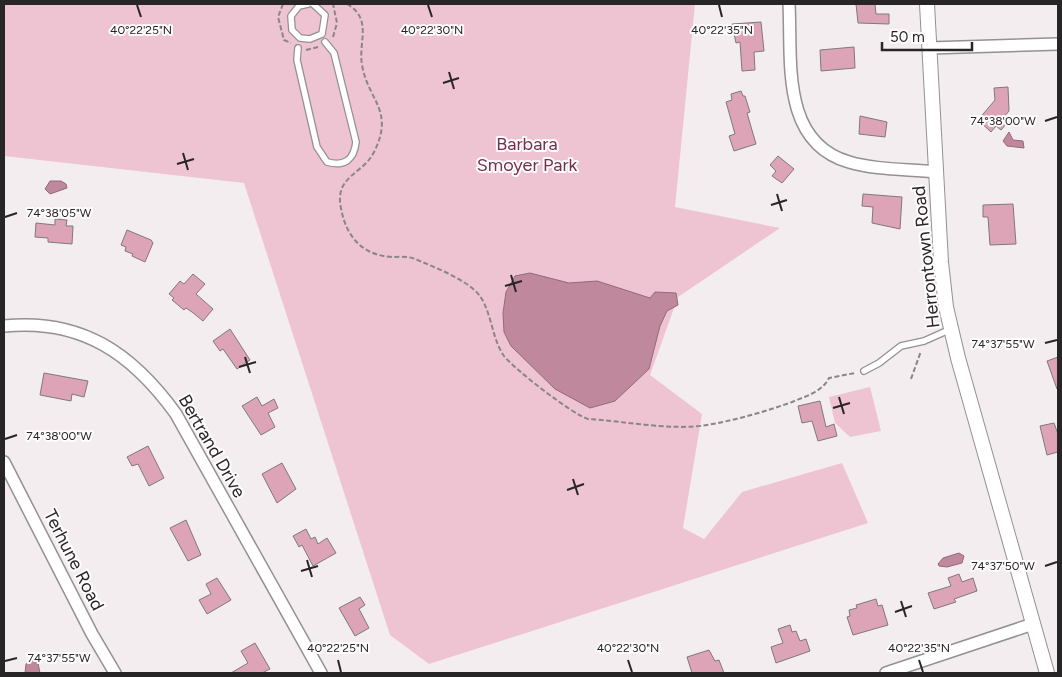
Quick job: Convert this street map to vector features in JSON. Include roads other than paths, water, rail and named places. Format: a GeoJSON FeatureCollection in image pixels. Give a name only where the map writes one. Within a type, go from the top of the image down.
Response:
{"type":"FeatureCollection","features":[{"type":"Feature","properties":{"kind":"street"},"geometry":{"type":"LineString","coordinates":[[789,4],[794,102],[799,119],[807,133],[834,156],[849,162],[936,172]]}},
{"type":"Feature","properties":{"kind":"street","name":"Herrontown Road"},"geometry":{"type":"LineString","coordinates":[[927,4],[941,262],[951,329],[1046,673]]}},
{"type":"Feature","properties":{"kind":"street"},"geometry":{"type":"LineString","coordinates":[[930,48],[1058,44]]}},
{"type":"Feature","properties":{"kind":"street","name":"Bertrand Drive"},"geometry":{"type":"LineString","coordinates":[[4,326],[45,324],[80,333],[127,361],[156,388],[176,414],[321,673]]}},
{"type":"Feature","properties":{"kind":"street","name":"Terhune Road"},"geometry":{"type":"LineString","coordinates":[[4,462],[92,634],[115,673]]}},
{"type":"Feature","properties":{"kind":"street"},"geometry":{"type":"LineString","coordinates":[[886,673],[1033,624]]}},
{"type":"Feature","properties":{"kind":"lane"},"geometry":{"type":"LineString","coordinates":[[308,4],[299,6],[290,16],[292,30],[300,38],[310,39],[322,34],[325,15],[313,4]]}},
{"type":"Feature","properties":{"kind":"lane"},"geometry":{"type":"LineString","coordinates":[[298,48],[298,60],[317,147],[326,162],[336,165],[348,161],[355,152],[356,142],[334,53],[325,42]]}},
{"type":"Feature","properties":{"kind":"lane"},"geometry":{"type":"LineString","coordinates":[[864,370],[880,363],[901,346],[924,342],[951,329]]}},
{"type":"Feature","properties":{"kind":"park label","name":"Barbara Smoyer Park"},"geometry":{"type":"Point","coordinates":[527,154]}}]}
